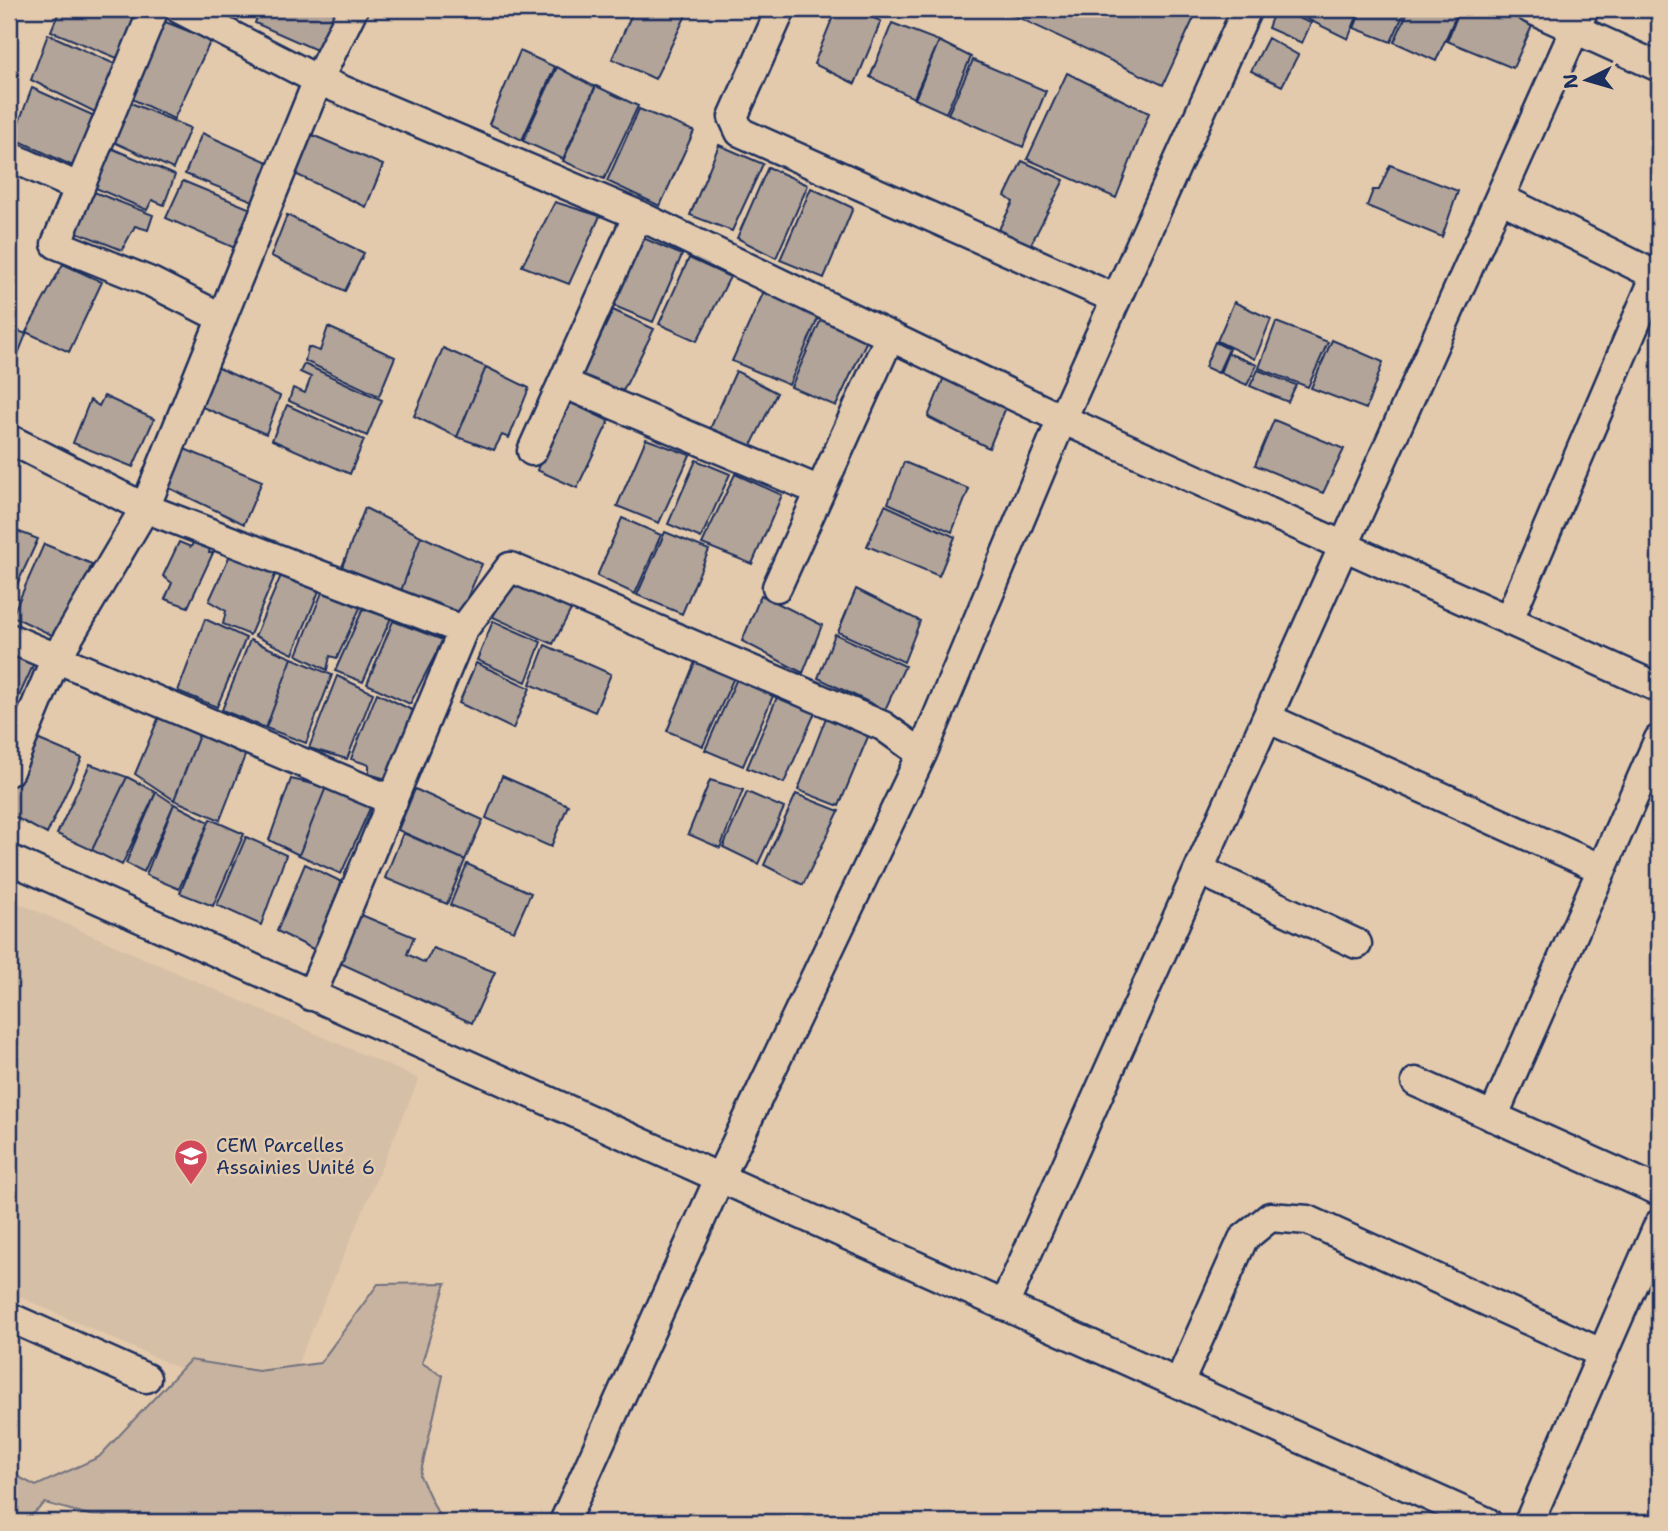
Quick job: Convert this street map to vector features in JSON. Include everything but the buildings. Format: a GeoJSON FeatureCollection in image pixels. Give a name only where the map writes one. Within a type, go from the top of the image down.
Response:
{"type":"FeatureCollection","features":[{"type":"Feature","properties":{"kind":"street"},"geometry":{"type":"LineString","coordinates":[[154,9],[56,244],[151,282],[222,318]]}},
{"type":"Feature","properties":{"kind":"street"},"geometry":{"type":"LineString","coordinates":[[180,9],[318,80],[638,215],[1062,419],[1659,688]]}},
{"type":"Feature","properties":{"kind":"street"},"geometry":{"type":"LineString","coordinates":[[9,771],[55,660],[145,508],[318,80],[353,9]]}},
{"type":"Feature","properties":{"kind":"street"},"geometry":{"type":"LineString","coordinates":[[781,9],[738,101],[733,117],[740,132],[1116,299]]}},
{"type":"Feature","properties":{"kind":"street"},"geometry":{"type":"LineString","coordinates":[[564,1522],[720,1177],[922,754],[1062,419],[1247,9]]}},
{"type":"Feature","properties":{"kind":"street"},"geometry":{"type":"LineString","coordinates":[[1531,9],[1580,19],[1659,67]]}},
{"type":"Feature","properties":{"kind":"street"},"geometry":{"type":"LineString","coordinates":[[1004,1305],[1580,19]]}},
{"type":"Feature","properties":{"kind":"street"},"geometry":{"type":"LineString","coordinates":[[9,156],[80,188]]}},
{"type":"Feature","properties":{"kind":"street"},"geometry":{"type":"LineString","coordinates":[[1500,198],[1658,276],[1509,619]]}},
{"type":"Feature","properties":{"kind":"street"},"geometry":{"type":"LineString","coordinates":[[532,451],[638,215]]}},
{"type":"Feature","properties":{"kind":"street"},"geometry":{"type":"LineString","coordinates":[[777,587],[890,336]]}},
{"type":"Feature","properties":{"kind":"street"},"geometry":{"type":"LineString","coordinates":[[563,383],[820,491]]}},
{"type":"Feature","properties":{"kind":"street"},"geometry":{"type":"LineString","coordinates":[[9,439],[145,508],[463,631]]}},
{"type":"Feature","properties":{"kind":"street"},"geometry":{"type":"LineString","coordinates":[[311,996],[463,631],[510,567],[883,726],[922,754]]}},
{"type":"Feature","properties":{"kind":"street"},"geometry":{"type":"LineString","coordinates":[[9,638],[55,660],[393,801]]}},
{"type":"Feature","properties":{"kind":"street"},"geometry":{"type":"LineString","coordinates":[[1267,718],[1602,869]]}},
{"type":"Feature","properties":{"kind":"street"},"geometry":{"type":"LineString","coordinates":[[1493,1117],[1659,739]]}},
{"type":"Feature","properties":{"kind":"street"},"geometry":{"type":"LineString","coordinates":[[9,859],[1487,1522]]}},
{"type":"Feature","properties":{"kind":"street"},"geometry":{"type":"LineString","coordinates":[[1199,870],[1357,944]]}},
{"type":"Feature","properties":{"kind":"street"},"geometry":{"type":"LineString","coordinates":[[1416,1082],[1659,1191]]}},
{"type":"Feature","properties":{"kind":"street"},"geometry":{"type":"LineString","coordinates":[[1178,1383],[1243,1239],[1270,1217],[1308,1220],[1603,1354]]}},
{"type":"Feature","properties":{"kind":"street"},"geometry":{"type":"LineString","coordinates":[[1530,1522],[1659,1224]]}},
{"type":"Feature","properties":{"kind":"street"},"geometry":{"type":"LineString","coordinates":[[9,1317],[146,1378]]}},
{"type":"Feature","properties":{"kind":"shaded area","name":"CEM Parcelles Assainies Unité 6"},"geometry":{"type":"Polygon","coordinates":[[[9,899],[419,1079],[277,1412],[9,1292],[9,899]]]}},
{"type":"Feature","properties":{"kind":"shaded area"},"geometry":{"type":"Polygon","coordinates":[[[446,1283],[422,1363],[443,1376],[420,1476],[442,1522],[181,1522],[180,1515],[93,1516],[45,1503],[24,1522],[9,1522],[9,1472],[36,1486],[99,1457],[190,1360],[258,1371],[320,1363],[378,1284],[446,1283]]]}},
{"type":"Feature","properties":{"kind":"place","name":"CEM Parcelles Assainies Unité 6"},"geometry":{"type":"Point","coordinates":[191,1186]}}]}
